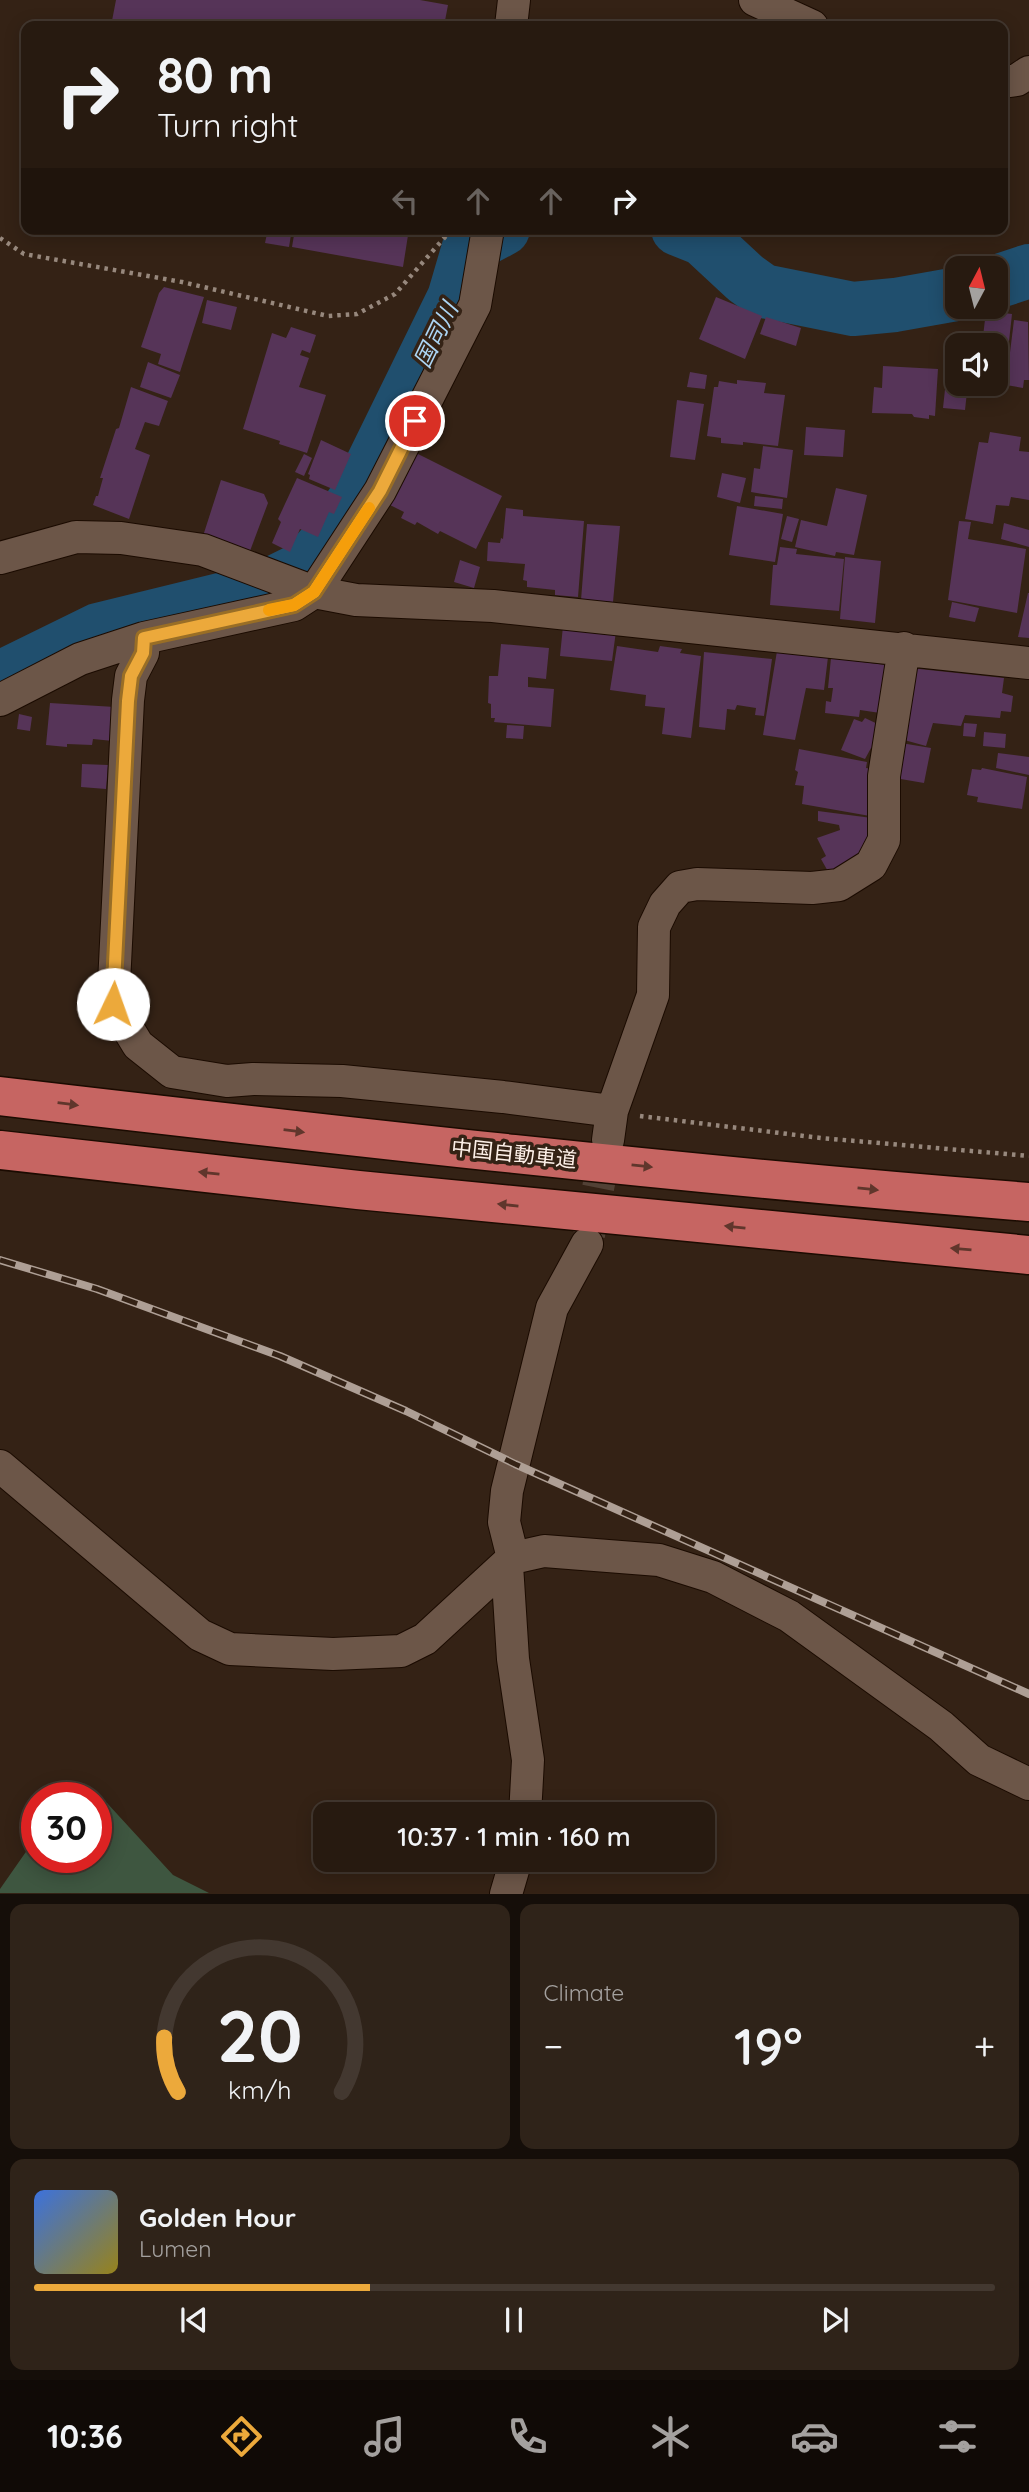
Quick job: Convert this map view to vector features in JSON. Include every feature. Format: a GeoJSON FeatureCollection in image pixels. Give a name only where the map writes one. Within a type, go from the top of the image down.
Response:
{"type":"FeatureCollection","features":[{"type":"Feature","properties":{"kind":"highway","name":"中国自動車道"},"geometry":{"type":"LineString","coordinates":[[0,1097],[362,1139],[1029,1202]]}},
{"type":"Feature","properties":{"kind":"highway"},"geometry":{"type":"LineString","coordinates":[[0,1150],[358,1190],[1029,1255]]}},
{"type":"Feature","properties":{"kind":"street"},"geometry":{"type":"LineString","coordinates":[[512,21],[514,0]]}},
{"type":"Feature","properties":{"kind":"street"},"geometry":{"type":"LineString","coordinates":[[755,0],[801,21]]}},
{"type":"Feature","properties":{"kind":"street"},"geometry":{"type":"LineString","coordinates":[[1008,81],[1017,80],[1029,72]]}},
{"type":"Feature","properties":{"kind":"street"},"geometry":{"type":"LineString","coordinates":[[0,699],[80,659],[144,638],[294,605],[295,585],[380,491],[475,304],[486,240]]}},
{"type":"Feature","properties":{"kind":"street"},"geometry":{"type":"LineString","coordinates":[[0,558],[76,537],[121,538],[203,550],[295,585],[356,600],[493,606],[1029,663]]}},
{"type":"Feature","properties":{"kind":"street"},"geometry":{"type":"LineString","coordinates":[[144,638],[143,653],[131,676],[128,701],[113,1004],[138,1045],[172,1072],[227,1082],[253,1079],[342,1081],[503,1097],[610,1126],[653,995],[654,927],[665,904],[680,887],[696,884],[812,888],[839,885],[871,865],[884,841],[884,776],[904,648]]}},
{"type":"Feature","properties":{"kind":"street"},"geometry":{"type":"LineString","coordinates":[[526,1802],[528,1760],[513,1659],[510,1562],[504,1521],[507,1491],[552,1308],[587,1244]]}},
{"type":"Feature","properties":{"kind":"street"},"geometry":{"type":"LineString","coordinates":[[0,1466],[200,1635],[230,1649],[333,1654],[401,1651],[425,1639],[510,1562],[544,1551],[659,1560],[713,1577],[789,1616],[940,1726],[979,1760],[1029,1784]]}},
{"type":"Feature","properties":{"kind":"street"},"geometry":{"type":"LineString","coordinates":[[506,1894],[512,1872]]}},
{"type":"Feature","properties":{"kind":"path"},"geometry":{"type":"LineString","coordinates":[[0,238],[24,254],[182,282],[328,316],[356,314],[395,294],[447,235]]}},
{"type":"Feature","properties":{"kind":"path"},"geometry":{"type":"LineString","coordinates":[[610,1126],[821,1138],[1029,1156]]}},
{"type":"Feature","properties":{"kind":"green space"},"geometry":{"type":"Polygon","coordinates":[[[112,1808],[173,1875],[209,1893],[0,1893],[21,1859],[21,1873],[112,1873],[112,1808]]]}},
{"type":"Feature","properties":{"kind":"building"},"geometry":{"type":"Polygon","coordinates":[[[116,0],[420,0],[448,5],[445,21],[112,21],[116,0]]]}},
{"type":"Feature","properties":{"kind":"building"},"geometry":{"type":"Polygon","coordinates":[[[267,235],[291,235],[289,247],[265,243],[267,235]]]}},
{"type":"Feature","properties":{"kind":"building"},"geometry":{"type":"Polygon","coordinates":[[[294,235],[408,235],[403,267],[292,247],[294,235]]]}},
{"type":"Feature","properties":{"kind":"building"},"geometry":{"type":"Polygon","coordinates":[[[164,287],[204,297],[180,372],[158,364],[161,354],[141,347],[159,293],[164,287]]]}},
{"type":"Feature","properties":{"kind":"building"},"geometry":{"type":"Polygon","coordinates":[[[716,297],[762,316],[745,359],[699,339],[716,297]]]}},
{"type":"Feature","properties":{"kind":"building"},"geometry":{"type":"Polygon","coordinates":[[[207,300],[237,307],[231,330],[202,323],[207,300]]]}},
{"type":"Feature","properties":{"kind":"building"},"geometry":{"type":"Polygon","coordinates":[[[1008,314],[1012,314],[1008,351],[1008,333],[983,333],[985,319],[1008,319],[1008,314]]]}},
{"type":"Feature","properties":{"kind":"building"},"geometry":{"type":"Polygon","coordinates":[[[766,317],[801,328],[796,346],[760,334],[766,317]]]}},
{"type":"Feature","properties":{"kind":"building"},"geometry":{"type":"Polygon","coordinates":[[[1014,320],[1028,322],[1029,380],[1024,380],[1023,388],[1008,385],[1014,320]]]}},
{"type":"Feature","properties":{"kind":"building"},"geometry":{"type":"Polygon","coordinates":[[[291,327],[316,335],[310,353],[302,350],[300,355],[309,358],[299,387],[326,395],[307,453],[243,429],[272,333],[286,338],[291,327]]]}},
{"type":"Feature","properties":{"kind":"building"},"geometry":{"type":"Polygon","coordinates":[[[148,362],[180,375],[171,398],[140,387],[148,362]]]}},
{"type":"Feature","properties":{"kind":"building"},"geometry":{"type":"Polygon","coordinates":[[[883,366],[938,369],[935,416],[929,415],[929,419],[914,417],[912,414],[872,413],[874,387],[882,388],[883,366]]]}},
{"type":"Feature","properties":{"kind":"building"},"geometry":{"type":"Polygon","coordinates":[[[690,372],[707,375],[705,389],[687,387],[690,372]]]}},
{"type":"Feature","properties":{"kind":"building"},"geometry":{"type":"Polygon","coordinates":[[[737,380],[766,383],[764,393],[785,395],[778,446],[743,442],[743,445],[721,443],[721,438],[707,436],[714,387],[718,387],[719,381],[737,384],[737,380]]]}},
{"type":"Feature","properties":{"kind":"building"},"geometry":{"type":"Polygon","coordinates":[[[131,387],[168,401],[159,426],[145,422],[135,449],[150,455],[129,519],[93,505],[131,387]]]}},
{"type":"Feature","properties":{"kind":"building"},"geometry":{"type":"Polygon","coordinates":[[[945,389],[945,396],[967,396],[965,410],[943,408],[945,389]]]}},
{"type":"Feature","properties":{"kind":"building"},"geometry":{"type":"Polygon","coordinates":[[[677,400],[704,404],[695,460],[670,457],[677,400]]]}},
{"type":"Feature","properties":{"kind":"building"},"geometry":{"type":"Polygon","coordinates":[[[806,427],[845,430],[843,457],[804,455],[806,427]]]}},
{"type":"Feature","properties":{"kind":"building"},"geometry":{"type":"Polygon","coordinates":[[[990,432],[1021,437],[1019,451],[1029,452],[1029,500],[1011,497],[1009,506],[996,505],[993,524],[965,519],[979,442],[988,443],[990,432]]]}},
{"type":"Feature","properties":{"kind":"building"},"geometry":{"type":"Polygon","coordinates":[[[321,440],[351,454],[335,490],[309,479],[308,474],[321,440]]]}},
{"type":"Feature","properties":{"kind":"building"},"geometry":{"type":"Polygon","coordinates":[[[763,446],[793,450],[787,498],[751,492],[754,468],[760,469],[763,446]]]}},
{"type":"Feature","properties":{"kind":"building"},"geometry":{"type":"Polygon","coordinates":[[[416,453],[502,496],[476,549],[440,531],[438,534],[417,522],[415,525],[401,518],[404,512],[390,505],[416,453]]]}},
{"type":"Feature","properties":{"kind":"building"},"geometry":{"type":"Polygon","coordinates":[[[304,454],[312,458],[304,476],[295,472],[304,454]]]}},
{"type":"Feature","properties":{"kind":"building"},"geometry":{"type":"Polygon","coordinates":[[[722,473],[746,478],[740,503],[717,497],[722,473]]]}},
{"type":"Feature","properties":{"kind":"building"},"geometry":{"type":"Polygon","coordinates":[[[297,478],[342,497],[334,514],[329,512],[318,537],[300,529],[290,552],[272,543],[281,522],[278,519],[297,478]]]}},
{"type":"Feature","properties":{"kind":"building"},"geometry":{"type":"Polygon","coordinates":[[[221,480],[264,494],[268,503],[250,551],[203,536],[221,480]]]}},
{"type":"Feature","properties":{"kind":"building"},"geometry":{"type":"Polygon","coordinates":[[[836,488],[867,495],[854,555],[836,552],[835,556],[795,547],[801,520],[827,526],[836,488]]]}},
{"type":"Feature","properties":{"kind":"building"},"geometry":{"type":"Polygon","coordinates":[[[755,496],[783,499],[782,509],[754,506],[755,496]]]}},
{"type":"Feature","properties":{"kind":"building"},"geometry":{"type":"Polygon","coordinates":[[[737,506],[783,514],[775,562],[729,555],[737,506]]]}},
{"type":"Feature","properties":{"kind":"building"},"geometry":{"type":"Polygon","coordinates":[[[506,508],[523,510],[523,516],[584,521],[578,597],[555,595],[555,590],[527,587],[527,581],[523,580],[525,564],[487,561],[488,542],[500,543],[501,538],[503,539],[506,508]]]}},
{"type":"Feature","properties":{"kind":"building"},"geometry":{"type":"Polygon","coordinates":[[[787,516],[799,519],[792,542],[781,539],[787,516]]]}},
{"type":"Feature","properties":{"kind":"building"},"geometry":{"type":"Polygon","coordinates":[[[959,521],[971,522],[968,539],[1026,549],[1017,613],[948,600],[959,521]]]}},
{"type":"Feature","properties":{"kind":"building"},"geometry":{"type":"Polygon","coordinates":[[[1004,523],[1029,530],[1029,547],[1001,539],[1004,523]]]}},
{"type":"Feature","properties":{"kind":"building"},"geometry":{"type":"Polygon","coordinates":[[[587,524],[620,526],[613,602],[581,600],[587,524]]]}},
{"type":"Feature","properties":{"kind":"building"},"geometry":{"type":"Polygon","coordinates":[[[780,547],[797,549],[796,554],[844,559],[839,611],[770,605],[773,565],[777,565],[780,547]]]}},
{"type":"Feature","properties":{"kind":"building"},"geometry":{"type":"Polygon","coordinates":[[[845,557],[881,561],[875,623],[840,619],[845,557]]]}},
{"type":"Feature","properties":{"kind":"building"},"geometry":{"type":"Polygon","coordinates":[[[460,560],[480,567],[474,588],[454,582],[460,560]]]}},
{"type":"Feature","properties":{"kind":"building"},"geometry":{"type":"Polygon","coordinates":[[[1028,593],[1029,638],[1018,637],[1028,593]]]}},
{"type":"Feature","properties":{"kind":"building"},"geometry":{"type":"Polygon","coordinates":[[[952,602],[979,608],[975,622],[949,617],[952,602]]]}},
{"type":"Feature","properties":{"kind":"building"},"geometry":{"type":"Polygon","coordinates":[[[563,626],[616,631],[612,661],[560,656],[563,626]]]}},
{"type":"Feature","properties":{"kind":"building"},"geometry":{"type":"Polygon","coordinates":[[[501,644],[549,648],[546,679],[528,677],[528,687],[554,689],[551,727],[494,722],[495,718],[491,718],[491,704],[488,703],[489,676],[498,676],[501,644]]]}},
{"type":"Feature","properties":{"kind":"building"},"geometry":{"type":"Polygon","coordinates":[[[617,646],[658,652],[660,646],[682,649],[680,653],[701,656],[691,738],[662,734],[665,708],[645,706],[646,695],[610,690],[617,646]]]}},
{"type":"Feature","properties":{"kind":"building"},"geometry":{"type":"Polygon","coordinates":[[[777,651],[828,657],[824,690],[806,688],[795,740],[763,735],[777,651]]]}},
{"type":"Feature","properties":{"kind":"building"},"geometry":{"type":"Polygon","coordinates":[[[704,652],[772,659],[764,716],[755,715],[756,708],[737,705],[735,710],[727,709],[725,730],[699,727],[704,652]]]}},
{"type":"Feature","properties":{"kind":"building"},"geometry":{"type":"Polygon","coordinates":[[[831,658],[894,666],[887,714],[860,710],[859,717],[825,713],[826,701],[831,702],[833,688],[828,688],[831,658]]]}},
{"type":"Feature","properties":{"kind":"building"},"geometry":{"type":"Polygon","coordinates":[[[910,668],[1004,678],[1002,693],[1013,696],[1011,712],[1001,711],[1000,718],[965,715],[961,726],[933,723],[926,746],[897,738],[910,668]]]}},
{"type":"Feature","properties":{"kind":"building"},"geometry":{"type":"Polygon","coordinates":[[[50,703],[115,707],[113,741],[93,739],[92,745],[67,744],[67,747],[46,745],[50,703]]]}},
{"type":"Feature","properties":{"kind":"building"},"geometry":{"type":"Polygon","coordinates":[[[19,714],[32,717],[30,731],[17,729],[19,714]]]}},
{"type":"Feature","properties":{"kind":"building"},"geometry":{"type":"Polygon","coordinates":[[[865,718],[884,727],[874,750],[871,748],[865,759],[841,750],[854,719],[862,722],[865,718]]]}},
{"type":"Feature","properties":{"kind":"building"},"geometry":{"type":"Polygon","coordinates":[[[964,723],[977,724],[975,737],[963,736],[964,723]]]}},
{"type":"Feature","properties":{"kind":"building"},"geometry":{"type":"Polygon","coordinates":[[[507,725],[524,726],[523,739],[506,738],[507,725]]]}},
{"type":"Feature","properties":{"kind":"building"},"geometry":{"type":"Polygon","coordinates":[[[984,732],[1006,734],[1005,748],[983,746],[984,732]]]}},
{"type":"Feature","properties":{"kind":"building"},"geometry":{"type":"Polygon","coordinates":[[[895,742],[931,748],[924,783],[889,777],[895,742]]]}},
{"type":"Feature","properties":{"kind":"building"},"geometry":{"type":"Polygon","coordinates":[[[799,749],[867,762],[866,768],[873,769],[870,816],[802,804],[804,786],[795,785],[799,749]]]}},
{"type":"Feature","properties":{"kind":"building"},"geometry":{"type":"Polygon","coordinates":[[[998,753],[1029,757],[1029,775],[996,768],[998,753]]]}},
{"type":"Feature","properties":{"kind":"building"},"geometry":{"type":"Polygon","coordinates":[[[82,764],[108,765],[106,789],[81,787],[82,764]]]}},
{"type":"Feature","properties":{"kind":"building"},"geometry":{"type":"Polygon","coordinates":[[[982,768],[1027,777],[1022,809],[977,802],[978,797],[967,795],[972,769],[982,768]]]}},
{"type":"Feature","properties":{"kind":"building"},"geometry":{"type":"Polygon","coordinates":[[[818,811],[872,818],[869,850],[830,875],[821,859],[826,856],[817,838],[840,830],[839,825],[818,821],[818,811]]]}},
{"type":"Feature","properties":{"kind":"waterway","name":"国司川"},"geometry":{"type":"LineString","coordinates":[[0,678],[98,630],[257,591],[302,569],[323,546],[356,498],[454,298],[469,247],[492,235]]}},
{"type":"Feature","properties":{"kind":"waterway","name":"国司川"},"geometry":{"type":"LineString","coordinates":[[693,235],[703,239],[763,291],[853,309],[945,296]]}},
{"type":"Feature","properties":{"kind":"waterway","name":"国司川"},"geometry":{"type":"LineString","coordinates":[[1008,278],[1029,271]]}},
{"type":"Feature","properties":{"kind":"tunnel"},"geometry":{"type":"LineString","coordinates":[[589,1235],[607,1142]]}},
{"type":"Feature","properties":{"kind":"railway"},"geometry":{"type":"LineString","coordinates":[[0,1260],[97,1289],[280,1356],[1029,1694]]}},
{"type":"Feature","properties":{"kind":"slow traffic"},"geometry":{"type":"LineString","coordinates":[[269,610],[294,605],[314,592],[369,508]]}},
{"type":"Feature","properties":{"kind":"route"},"geometry":{"type":"LineString","coordinates":[[113,1004],[128,701],[131,676],[143,653],[144,638],[294,605],[314,592],[380,491],[415,421]]}}]}
